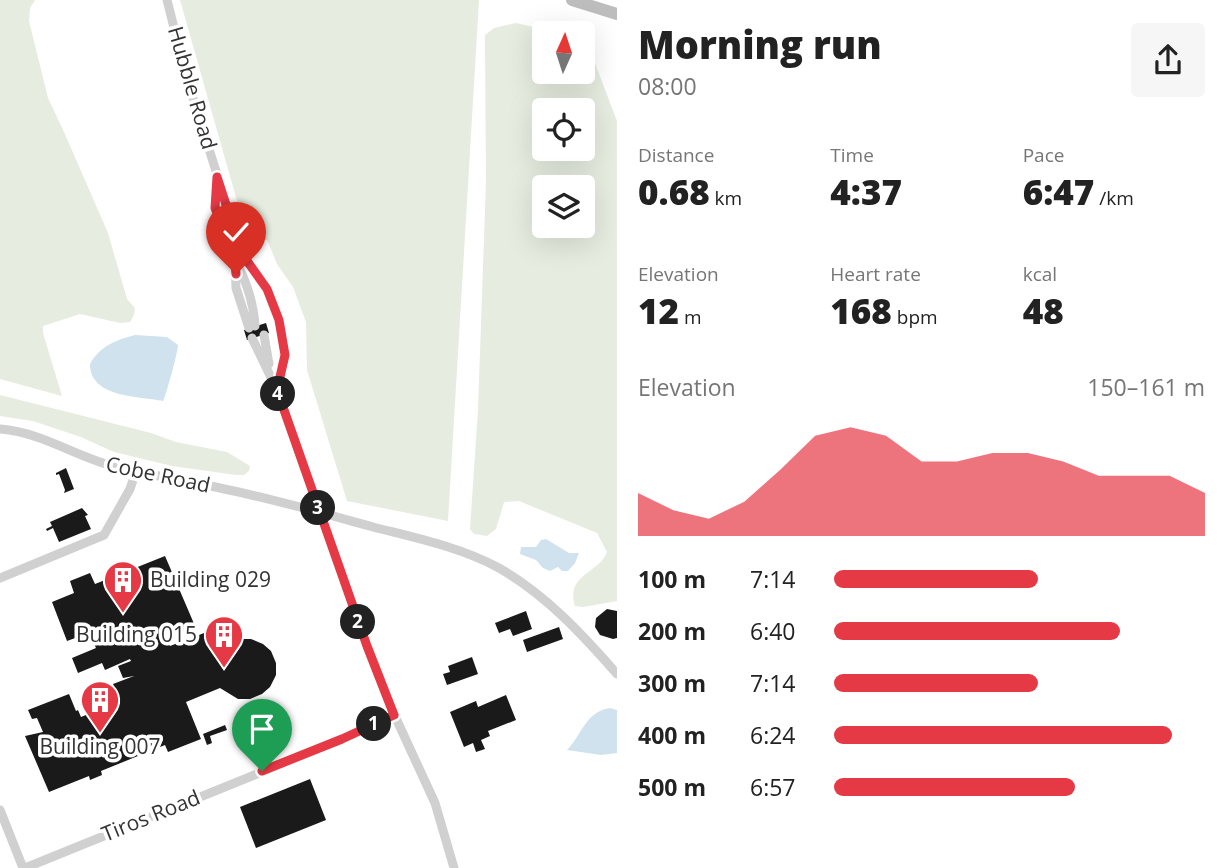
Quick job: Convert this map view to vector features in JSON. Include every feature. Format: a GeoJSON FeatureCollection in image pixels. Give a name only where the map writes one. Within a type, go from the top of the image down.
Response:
{"type":"FeatureCollection","features":[{"type":"Feature","properties":{"kind":"main road"},"geometry":{"type":"LineString","coordinates":[[572,0],[617,14]]}},
{"type":"Feature","properties":{"kind":"street","name":"Hubble Road"},"geometry":{"type":"LineString","coordinates":[[167,0],[187,79],[242,254],[267,289],[279,320],[285,355],[277,390]]}},
{"type":"Feature","properties":{"kind":"street","name":"Hubble Road"},"geometry":{"type":"LineString","coordinates":[[217,177],[215,208],[255,312],[256,332],[269,370],[394,715],[435,803],[454,868]]}},
{"type":"Feature","properties":{"kind":"street","name":"Hubble Road"},"geometry":{"type":"LineString","coordinates":[[234,254],[236,288],[268,358],[269,370]]}},
{"type":"Feature","properties":{"kind":"street","name":"Cobe Road"},"geometry":{"type":"LineString","coordinates":[[0,429],[31,433],[91,461],[240,492],[451,548],[499,568],[530,588],[561,614],[617,674]]}},
{"type":"Feature","properties":{"kind":"street"},"geometry":{"type":"LineString","coordinates":[[0,578],[104,535],[130,489],[136,471]]}},
{"type":"Feature","properties":{"kind":"street","name":"Tiros Road"},"geometry":{"type":"LineString","coordinates":[[24,868],[332,743],[394,715]]}},
{"type":"Feature","properties":{"kind":"street"},"geometry":{"type":"LineString","coordinates":[[0,810],[24,868]]}},
{"type":"Feature","properties":{"kind":"shaded area"},"geometry":{"type":"Polygon","coordinates":[[[0,0],[35,0],[30,8],[29,21],[48,98],[108,233],[127,299],[135,308],[130,322],[120,323],[80,314],[43,326],[62,396],[0,379],[0,0]]]}},
{"type":"Feature","properties":{"kind":"shaded area"},"geometry":{"type":"Polygon","coordinates":[[[180,0],[479,0],[448,521],[347,501],[307,370],[306,322],[293,287],[277,264],[267,240],[253,239],[245,229],[180,0]]]}},
{"type":"Feature","properties":{"kind":"shaded area"},"geometry":{"type":"Polygon","coordinates":[[[516,23],[532,27],[532,84],[595,84],[595,63],[617,121],[617,601],[575,606],[573,595],[579,580],[598,565],[607,552],[597,533],[519,501],[504,502],[496,529],[487,536],[474,534],[470,529],[478,410],[486,181],[485,35],[494,28],[516,23]]]}},
{"type":"Feature","properties":{"kind":"shaded area"},"geometry":{"type":"Polygon","coordinates":[[[0,395],[151,433],[176,442],[227,452],[250,466],[249,471],[244,475],[236,475],[172,466],[114,452],[81,437],[33,421],[0,416],[0,395]]]}},
{"type":"Feature","properties":{"kind":"water"},"geometry":{"type":"Polygon","coordinates":[[[135,335],[167,337],[178,345],[163,401],[129,396],[107,389],[92,375],[90,364],[104,348],[135,335]]]}},
{"type":"Feature","properties":{"kind":"water"},"geometry":{"type":"Polygon","coordinates":[[[546,539],[569,553],[579,553],[568,571],[562,571],[558,567],[550,571],[536,560],[520,554],[521,547],[536,547],[541,540],[546,539]]]}},
{"type":"Feature","properties":{"kind":"water"},"geometry":{"type":"Polygon","coordinates":[[[610,708],[617,710],[617,753],[601,755],[567,750],[589,719],[610,708]]]}},
{"type":"Feature","properties":{"kind":"building"},"geometry":{"type":"Polygon","coordinates":[[[266,323],[269,333],[247,340],[244,330],[266,323]]]}},
{"type":"Feature","properties":{"kind":"building"},"geometry":{"type":"Polygon","coordinates":[[[66,468],[74,489],[64,493],[59,474],[56,473],[66,468]]]}},
{"type":"Feature","properties":{"kind":"building"},"geometry":{"type":"Polygon","coordinates":[[[82,508],[88,515],[85,516],[91,529],[59,542],[53,528],[47,531],[46,529],[52,526],[50,522],[82,508]]]}},
{"type":"Feature","properties":{"kind":"building"},"geometry":{"type":"Polygon","coordinates":[[[165,556],[195,626],[166,638],[170,646],[212,630],[217,644],[223,642],[225,646],[239,639],[251,639],[271,651],[276,663],[276,675],[270,687],[250,699],[238,699],[220,688],[186,702],[201,739],[168,752],[165,745],[101,771],[102,775],[90,780],[89,776],[49,792],[25,736],[43,732],[37,718],[32,719],[28,710],[69,694],[81,717],[120,701],[113,684],[134,676],[123,678],[118,666],[131,661],[130,659],[105,670],[102,663],[78,673],[72,658],[96,648],[89,633],[67,641],[52,602],[74,593],[70,581],[90,573],[95,584],[165,556]]]}},
{"type":"Feature","properties":{"kind":"building"},"geometry":{"type":"Polygon","coordinates":[[[607,609],[617,611],[617,638],[600,635],[595,627],[596,618],[607,609]]]}},
{"type":"Feature","properties":{"kind":"building"},"geometry":{"type":"Polygon","coordinates":[[[526,611],[532,629],[513,636],[510,629],[499,633],[495,623],[526,611]]]}},
{"type":"Feature","properties":{"kind":"building"},"geometry":{"type":"Polygon","coordinates":[[[559,627],[563,639],[527,652],[523,640],[559,627]]]}},
{"type":"Feature","properties":{"kind":"building"},"geometry":{"type":"Polygon","coordinates":[[[472,657],[478,674],[447,685],[443,674],[450,672],[448,666],[472,657]]]}},
{"type":"Feature","properties":{"kind":"building"},"geometry":{"type":"Polygon","coordinates":[[[99,688],[105,705],[99,707],[92,691],[99,688]]]}},
{"type":"Feature","properties":{"kind":"building"},"geometry":{"type":"Polygon","coordinates":[[[506,695],[516,720],[488,731],[490,736],[481,740],[485,749],[476,752],[473,743],[464,747],[450,712],[476,701],[478,707],[506,695]]]}},
{"type":"Feature","properties":{"kind":"building"},"geometry":{"type":"Polygon","coordinates":[[[225,725],[227,730],[210,736],[212,743],[207,745],[203,734],[225,725]]]}},
{"type":"Feature","properties":{"kind":"building"},"geometry":{"type":"Polygon","coordinates":[[[310,779],[326,820],[256,848],[240,807],[310,779]]]}},
{"type":"Feature","properties":{"kind":"place","name":"Building 029"},"geometry":{"type":"Point","coordinates":[123,614]}},
{"type":"Feature","properties":{"kind":"place","name":"Building 015"},"geometry":{"type":"Point","coordinates":[224,669]}},
{"type":"Feature","properties":{"kind":"place","name":"Building 007"},"geometry":{"type":"Point","coordinates":[100,734]}},
{"type":"Feature","properties":{"kind":"route"},"geometry":{"type":"LineString","coordinates":[[236,274],[234,254],[215,208],[217,177],[242,254],[267,289],[279,320],[285,355],[277,390],[394,715],[262,771]]}}]}
